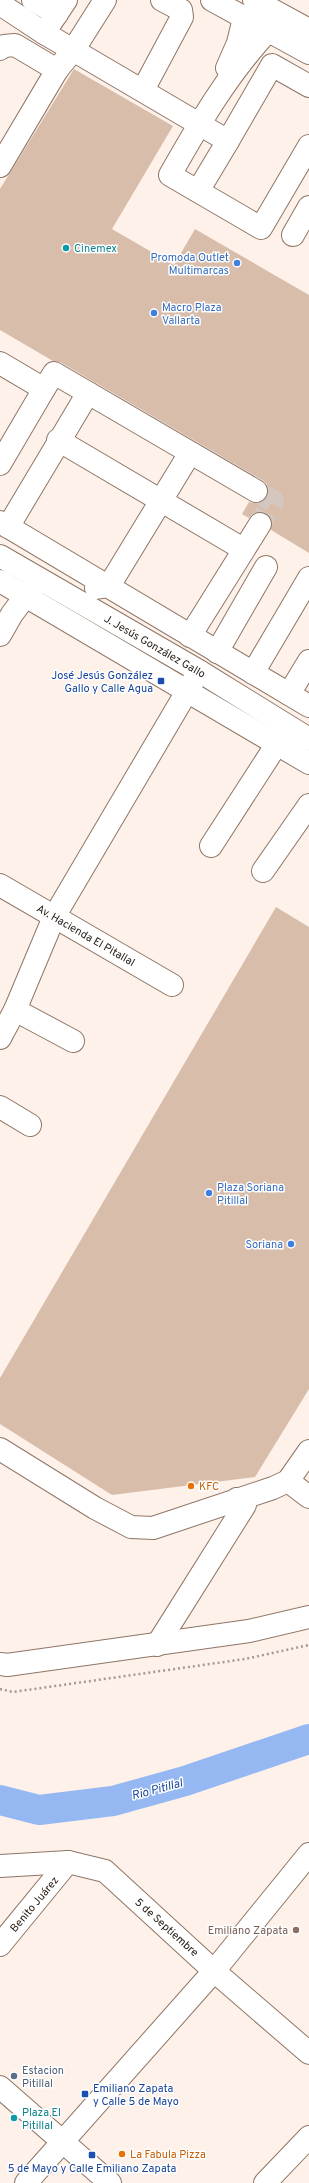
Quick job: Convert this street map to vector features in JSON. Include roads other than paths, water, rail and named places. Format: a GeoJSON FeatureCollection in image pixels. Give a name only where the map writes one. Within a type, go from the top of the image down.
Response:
{"type":"FeatureCollection","features":[{"type":"Feature","properties":{"kind":"street"},"geometry":{"type":"LineString","coordinates":[[33,0],[62,7],[44,33]]}},
{"type":"Feature","properties":{"kind":"street"},"geometry":{"type":"LineString","coordinates":[[0,166],[57,70],[74,49],[105,0]]}},
{"type":"Feature","properties":{"kind":"street"},"geometry":{"type":"LineString","coordinates":[[143,90],[182,17],[181,10],[162,0]]}},
{"type":"Feature","properties":{"kind":"street"},"geometry":{"type":"LineString","coordinates":[[212,0],[249,9],[309,30]]}},
{"type":"Feature","properties":{"kind":"street"},"geometry":{"type":"LineString","coordinates":[[0,4],[44,33],[74,49],[228,141]]}},
{"type":"Feature","properties":{"kind":"street"},"geometry":{"type":"LineString","coordinates":[[249,9],[269,30],[309,53]]}},
{"type":"Feature","properties":{"kind":"street"},"geometry":{"type":"LineString","coordinates":[[216,97],[238,43],[249,9]]}},
{"type":"Feature","properties":{"kind":"street"},"geometry":{"type":"LineString","coordinates":[[269,30],[256,43],[216,97],[170,175],[261,228],[309,146]]}},
{"type":"Feature","properties":{"kind":"street"},"geometry":{"type":"LineString","coordinates":[[0,50],[4,46],[14,45],[57,70]]}},
{"type":"Feature","properties":{"kind":"street"},"geometry":{"type":"LineString","coordinates":[[198,191],[272,65],[309,86]]}},
{"type":"Feature","properties":{"kind":"street"},"geometry":{"type":"LineString","coordinates":[[293,235],[309,207]]}},
{"type":"Feature","properties":{"kind":"street"},"geometry":{"type":"LineString","coordinates":[[0,363],[44,389]]}},
{"type":"Feature","properties":{"kind":"street"},"geometry":{"type":"LineString","coordinates":[[0,464],[54,373],[256,491]]}},
{"type":"Feature","properties":{"kind":"street"},"geometry":{"type":"LineString","coordinates":[[88,393],[4,524],[309,706]]}},
{"type":"Feature","properties":{"kind":"street"},"geometry":{"type":"LineString","coordinates":[[58,440],[243,549]]}},
{"type":"Feature","properties":{"kind":"street"},"geometry":{"type":"LineString","coordinates":[[0,635],[24,596],[39,579],[61,578],[98,589],[109,586],[190,453]]}},
{"type":"Feature","properties":{"kind":"street"},"geometry":{"type":"LineString","coordinates":[[190,636],[260,524]]}},
{"type":"Feature","properties":{"kind":"street","name":"J. Jesús González Gallo"},"geometry":{"type":"LineString","coordinates":[[0,556],[199,671],[282,735],[309,763]]}},
{"type":"Feature","properties":{"kind":"street"},"geometry":{"type":"LineString","coordinates":[[217,652],[266,567]]}},
{"type":"Feature","properties":{"kind":"street"},"geometry":{"type":"LineString","coordinates":[[253,673],[309,578]]}},
{"type":"Feature","properties":{"kind":"street","name":"J. Jesús González Gallo"},"geometry":{"type":"LineString","coordinates":[[0,582],[187,692],[282,735],[309,739]]}},
{"type":"Feature","properties":{"kind":"street"},"geometry":{"type":"LineString","coordinates":[[289,694],[309,661]]}},
{"type":"Feature","properties":{"kind":"street"},"geometry":{"type":"LineString","coordinates":[[0,1038],[14,1010],[54,917],[199,671]]}},
{"type":"Feature","properties":{"kind":"street"},"geometry":{"type":"LineString","coordinates":[[211,846],[282,735]]}},
{"type":"Feature","properties":{"kind":"street"},"geometry":{"type":"LineString","coordinates":[[263,871],[309,805]]}},
{"type":"Feature","properties":{"kind":"street","name":"Av. Hacienda El Pitallal"},"geometry":{"type":"LineString","coordinates":[[0,885],[19,894],[54,917],[172,985]]}},
{"type":"Feature","properties":{"kind":"street"},"geometry":{"type":"LineString","coordinates":[[14,1010],[73,1041]]}},
{"type":"Feature","properties":{"kind":"street"},"geometry":{"type":"LineString","coordinates":[[0,1107],[30,1124]]}},
{"type":"Feature","properties":{"kind":"street"},"geometry":{"type":"LineString","coordinates":[[0,1449],[96,1508],[131,1527],[153,1528],[273,1488],[288,1481],[309,1451]]}},
{"type":"Feature","properties":{"kind":"street"},"geometry":{"type":"LineString","coordinates":[[288,1481],[309,1497]]}},
{"type":"Feature","properties":{"kind":"street"},"geometry":{"type":"LineString","coordinates":[[158,1645],[245,1505],[237,1499]]}},
{"type":"Feature","properties":{"kind":"street"},"geometry":{"type":"LineString","coordinates":[[0,1664],[7,1665],[158,1645],[249,1631],[309,1617]]}},
{"type":"Feature","properties":{"kind":"street"},"geometry":{"type":"LineString","coordinates":[[26,2183],[62,2140],[214,1971],[308,1856]]}},
{"type":"Feature","properties":{"kind":"street","name":"5 de Septiembre"},"geometry":{"type":"LineString","coordinates":[[0,1866],[68,1862],[105,1871],[214,1971],[309,2052]]}},
{"type":"Feature","properties":{"kind":"street","name":"Benito Juárez"},"geometry":{"type":"LineString","coordinates":[[0,1945],[68,1862]]}},
{"type":"Feature","properties":{"kind":"street"},"geometry":{"type":"LineString","coordinates":[[0,2087],[110,2183]]}},
{"type":"Feature","properties":{"kind":"street"},"geometry":{"type":"LineString","coordinates":[[265,2183],[309,2137]]}},
{"type":"Feature","properties":{"kind":"waterway","name":"Rio Pitillal"},"geometry":{"type":"LineString","coordinates":[[0,1800],[39,1810],[113,1801],[185,1781],[309,1739]]}},
{"type":"Feature","properties":{"kind":"tunnel"},"geometry":{"type":"LineString","coordinates":[[256,491],[273,501],[260,524]]}},
{"type":"Feature","properties":{"kind":"place","name":"Cinemex"},"geometry":{"type":"Point","coordinates":[66,248]}},
{"type":"Feature","properties":{"kind":"place","name":"Promoda Outlet Multimarcas"},"geometry":{"type":"Point","coordinates":[237,263]}},
{"type":"Feature","properties":{"kind":"place","name":"Macro Plaza Vallarta"},"geometry":{"type":"Point","coordinates":[154,313]}},
{"type":"Feature","properties":{"kind":"place","name":"José Jesús González Gallo y Calle Agua"},"geometry":{"type":"Point","coordinates":[161,681]}},
{"type":"Feature","properties":{"kind":"place","name":"Plaza Soriana Pitillal"},"geometry":{"type":"Point","coordinates":[209,1193]}},
{"type":"Feature","properties":{"kind":"place","name":"Soriana"},"geometry":{"type":"Point","coordinates":[291,1244]}},
{"type":"Feature","properties":{"kind":"place","name":"KFC"},"geometry":{"type":"Point","coordinates":[191,1486]}},
{"type":"Feature","properties":{"kind":"place","name":"Emiliano Zapata"},"geometry":{"type":"Point","coordinates":[296,1930]}},
{"type":"Feature","properties":{"kind":"place","name":"Estacion Pitillal"},"geometry":{"type":"Point","coordinates":[14,2076]}},
{"type":"Feature","properties":{"kind":"place","name":"Emiliano Zapata y Calle 5 de Mayo"},"geometry":{"type":"Point","coordinates":[85,2094]}},
{"type":"Feature","properties":{"kind":"place","name":"Plaza El Pitillal"},"geometry":{"type":"Point","coordinates":[14,2118]}},
{"type":"Feature","properties":{"kind":"place","name":"La Fabula Pizza"},"geometry":{"type":"Point","coordinates":[122,2154]}},
{"type":"Feature","properties":{"kind":"place","name":"5 de Mayo y Calle Emiliano Zapata"},"geometry":{"type":"Point","coordinates":[92,2155]}}]}
